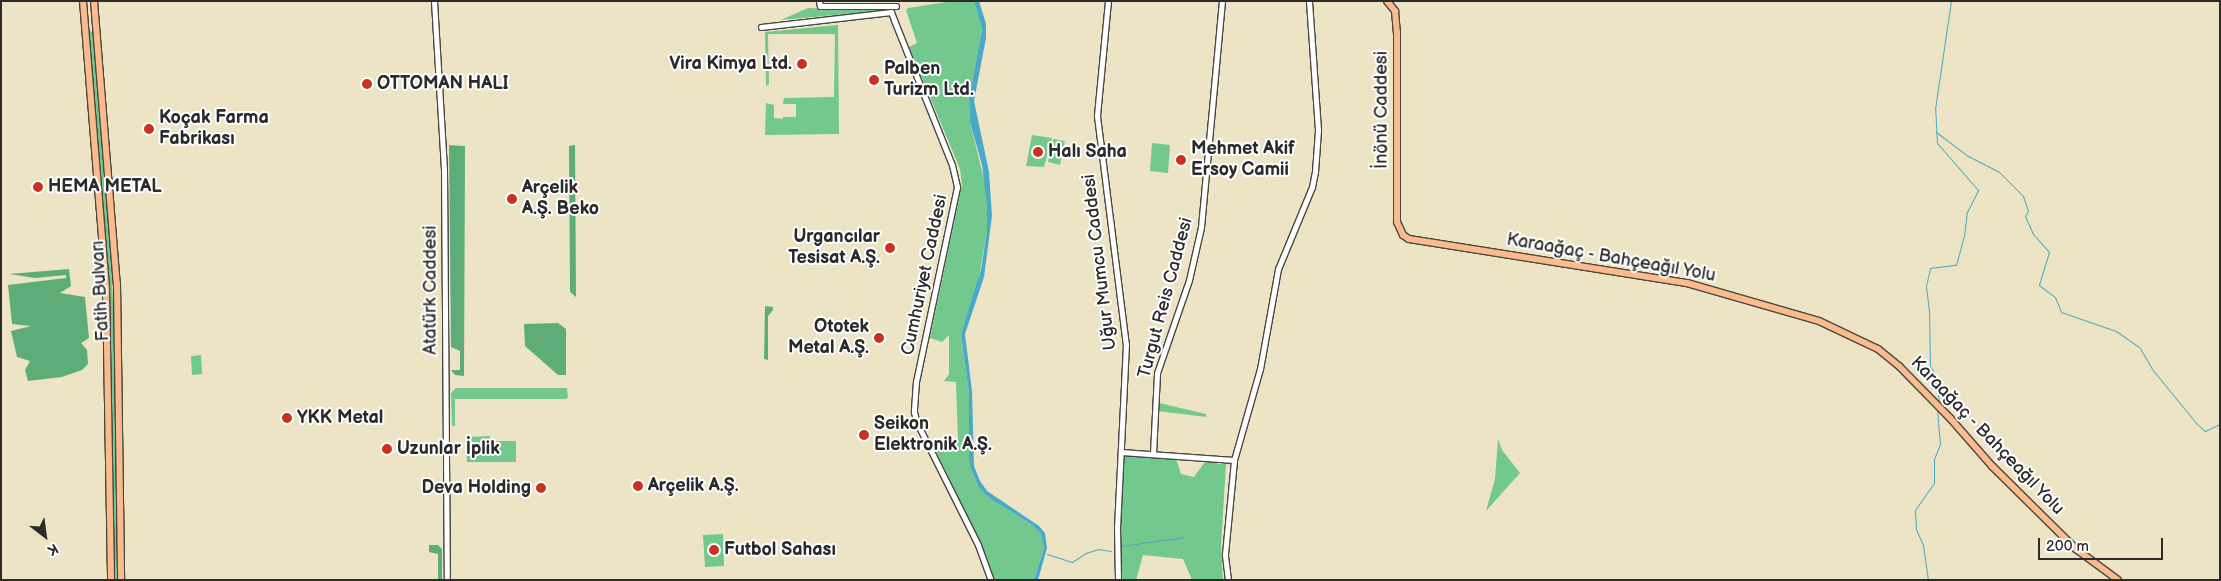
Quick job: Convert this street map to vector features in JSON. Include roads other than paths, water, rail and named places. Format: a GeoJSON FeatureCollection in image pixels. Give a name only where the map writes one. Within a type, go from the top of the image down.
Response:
{"type":"FeatureCollection","features":[{"type":"Feature","properties":{"kind":"main road","name":"Fatih Bulvarı"},"geometry":{"type":"LineString","coordinates":[[83,1],[106,289],[111,580]]}},
{"type":"Feature","properties":{"kind":"main road","name":"Fatih Bulvarı"},"geometry":{"type":"LineString","coordinates":[[94,1],[118,291],[122,580]]}},
{"type":"Feature","properties":{"kind":"main road","name":"İnönü Caddesi"},"geometry":{"type":"LineString","coordinates":[[1391,3],[1395,11],[1397,32],[1397,222]]}},
{"type":"Feature","properties":{"kind":"main road","name":"Karaağaç - Bahçeağıl Yolu"},"geometry":{"type":"LineString","coordinates":[[1397,222],[1400,232],[1409,239],[1687,283],[1819,321],[1878,349],[1899,366],[1950,418],[1992,466],[2076,549],[2118,580]]}},
{"type":"Feature","properties":{"kind":"main road"},"geometry":{"type":"LineString","coordinates":[[111,544],[115,550],[121,551]]}},
{"type":"Feature","properties":{"kind":"street","name":"Atatürk Caddesi"},"geometry":{"type":"LineString","coordinates":[[434,1],[444,169],[447,580]]}},
{"type":"Feature","properties":{"kind":"street","name":"Uğur Mumcu Caddesi"},"geometry":{"type":"LineString","coordinates":[[1108,1],[1097,116],[1126,344],[1117,527],[1118,580]]}},
{"type":"Feature","properties":{"kind":"street","name":"Turgut Reis Caddesi"},"geometry":{"type":"LineString","coordinates":[[1153,453],[1157,373],[1189,280],[1201,227],[1222,1]]}},
{"type":"Feature","properties":{"kind":"street"},"geometry":{"type":"LineString","coordinates":[[1228,580],[1225,554],[1234,460],[1260,369],[1278,269],[1312,187],[1315,172],[1318,130],[1309,1]]}},
{"type":"Feature","properties":{"kind":"street"},"geometry":{"type":"LineString","coordinates":[[819,4],[896,6]]}},
{"type":"Feature","properties":{"kind":"street","name":"Cumhuriyet Caddesi"},"geometry":{"type":"LineString","coordinates":[[761,27],[891,12],[952,165],[957,186],[916,381],[914,412],[917,423],[978,545],[992,580]]}},
{"type":"Feature","properties":{"kind":"street"},"geometry":{"type":"LineString","coordinates":[[1121,452],[1234,460]]}},
{"type":"Feature","properties":{"kind":"water"},"geometry":{"type":"Polygon","coordinates":[[[974,1],[979,1],[986,24],[986,38],[974,101],[989,172],[992,216],[984,277],[965,334],[972,391],[974,466],[980,481],[987,491],[1039,526],[1045,533],[1047,548],[1038,580],[1034,580],[1044,548],[1041,534],[1032,525],[988,497],[979,488],[969,460],[969,393],[961,334],[981,270],[987,231],[987,205],[982,165],[970,122],[969,99],[982,29],[974,1]]]}},
{"type":"Feature","properties":{"kind":"waterway"},"geometry":{"type":"LineString","coordinates":[[1939,401],[1934,372],[1930,366],[1929,311],[1926,286],[1930,268],[1956,265],[1964,236],[1967,212],[1978,190],[1937,143],[1935,109],[1951,1]]}},
{"type":"Feature","properties":{"kind":"waterway"},"geometry":{"type":"LineString","coordinates":[[1936,132],[1968,156],[1998,171],[2023,196],[2028,211],[2025,216],[2033,234],[2049,252],[2039,285],[2055,297],[2061,312],[2116,331],[2140,348],[2152,369],[2196,423],[2205,431],[2220,424]]}},
{"type":"Feature","properties":{"kind":"waterway"},"geometry":{"type":"LineString","coordinates":[[1928,580],[1923,545],[1916,529],[1915,510],[1934,483],[1934,459],[1940,444],[1937,410]]}},
{"type":"Feature","properties":{"kind":"waterway"},"geometry":{"type":"LineString","coordinates":[[1121,546],[1184,537]]}},
{"type":"Feature","properties":{"kind":"waterway"},"geometry":{"type":"LineString","coordinates":[[1047,554],[1072,562],[1086,553],[1098,549],[1111,551]]}},
{"type":"Feature","properties":{"kind":"place","name":"Vira Kimya Ltd."},"geometry":{"type":"Point","coordinates":[802,64]}},
{"type":"Feature","properties":{"kind":"place","name":"Palben Turizm Ltd."},"geometry":{"type":"Point","coordinates":[874,80]}},
{"type":"Feature","properties":{"kind":"place","name":"OTTOMAN HALI"},"geometry":{"type":"Point","coordinates":[367,84]}},
{"type":"Feature","properties":{"kind":"place","name":"Koçak Farma Fabrikası"},"geometry":{"type":"Point","coordinates":[149,129]}},
{"type":"Feature","properties":{"kind":"place","name":"Halı Saha"},"geometry":{"type":"Point","coordinates":[1038,152]}},
{"type":"Feature","properties":{"kind":"place","name":"Mehmet Akif Ersoy Camii"},"geometry":{"type":"Point","coordinates":[1181,160]}},
{"type":"Feature","properties":{"kind":"place","name":"HEMA METAL"},"geometry":{"type":"Point","coordinates":[38,187]}},
{"type":"Feature","properties":{"kind":"place","name":"Arçelik A.Ş. Beko"},"geometry":{"type":"Point","coordinates":[512,199]}},
{"type":"Feature","properties":{"kind":"place","name":"Urgancılar Tesisat A.Ş."},"geometry":{"type":"Point","coordinates":[890,248]}},
{"type":"Feature","properties":{"kind":"place","name":"Ototek Metal A.Ş."},"geometry":{"type":"Point","coordinates":[879,338]}},
{"type":"Feature","properties":{"kind":"place","name":"YKK Metal"},"geometry":{"type":"Point","coordinates":[287,418]}},
{"type":"Feature","properties":{"kind":"place","name":"Seikon Elektronik A.Ş."},"geometry":{"type":"Point","coordinates":[864,435]}},
{"type":"Feature","properties":{"kind":"place","name":"Uzunlar İplik"},"geometry":{"type":"Point","coordinates":[387,449]}},
{"type":"Feature","properties":{"kind":"place","name":"Arçelik A.Ş."},"geometry":{"type":"Point","coordinates":[638,486]}},
{"type":"Feature","properties":{"kind":"place","name":"Deva Holding"},"geometry":{"type":"Point","coordinates":[541,488]}},
{"type":"Feature","properties":{"kind":"place","name":"Futbol Sahası"},"geometry":{"type":"Point","coordinates":[714,550]}}]}
